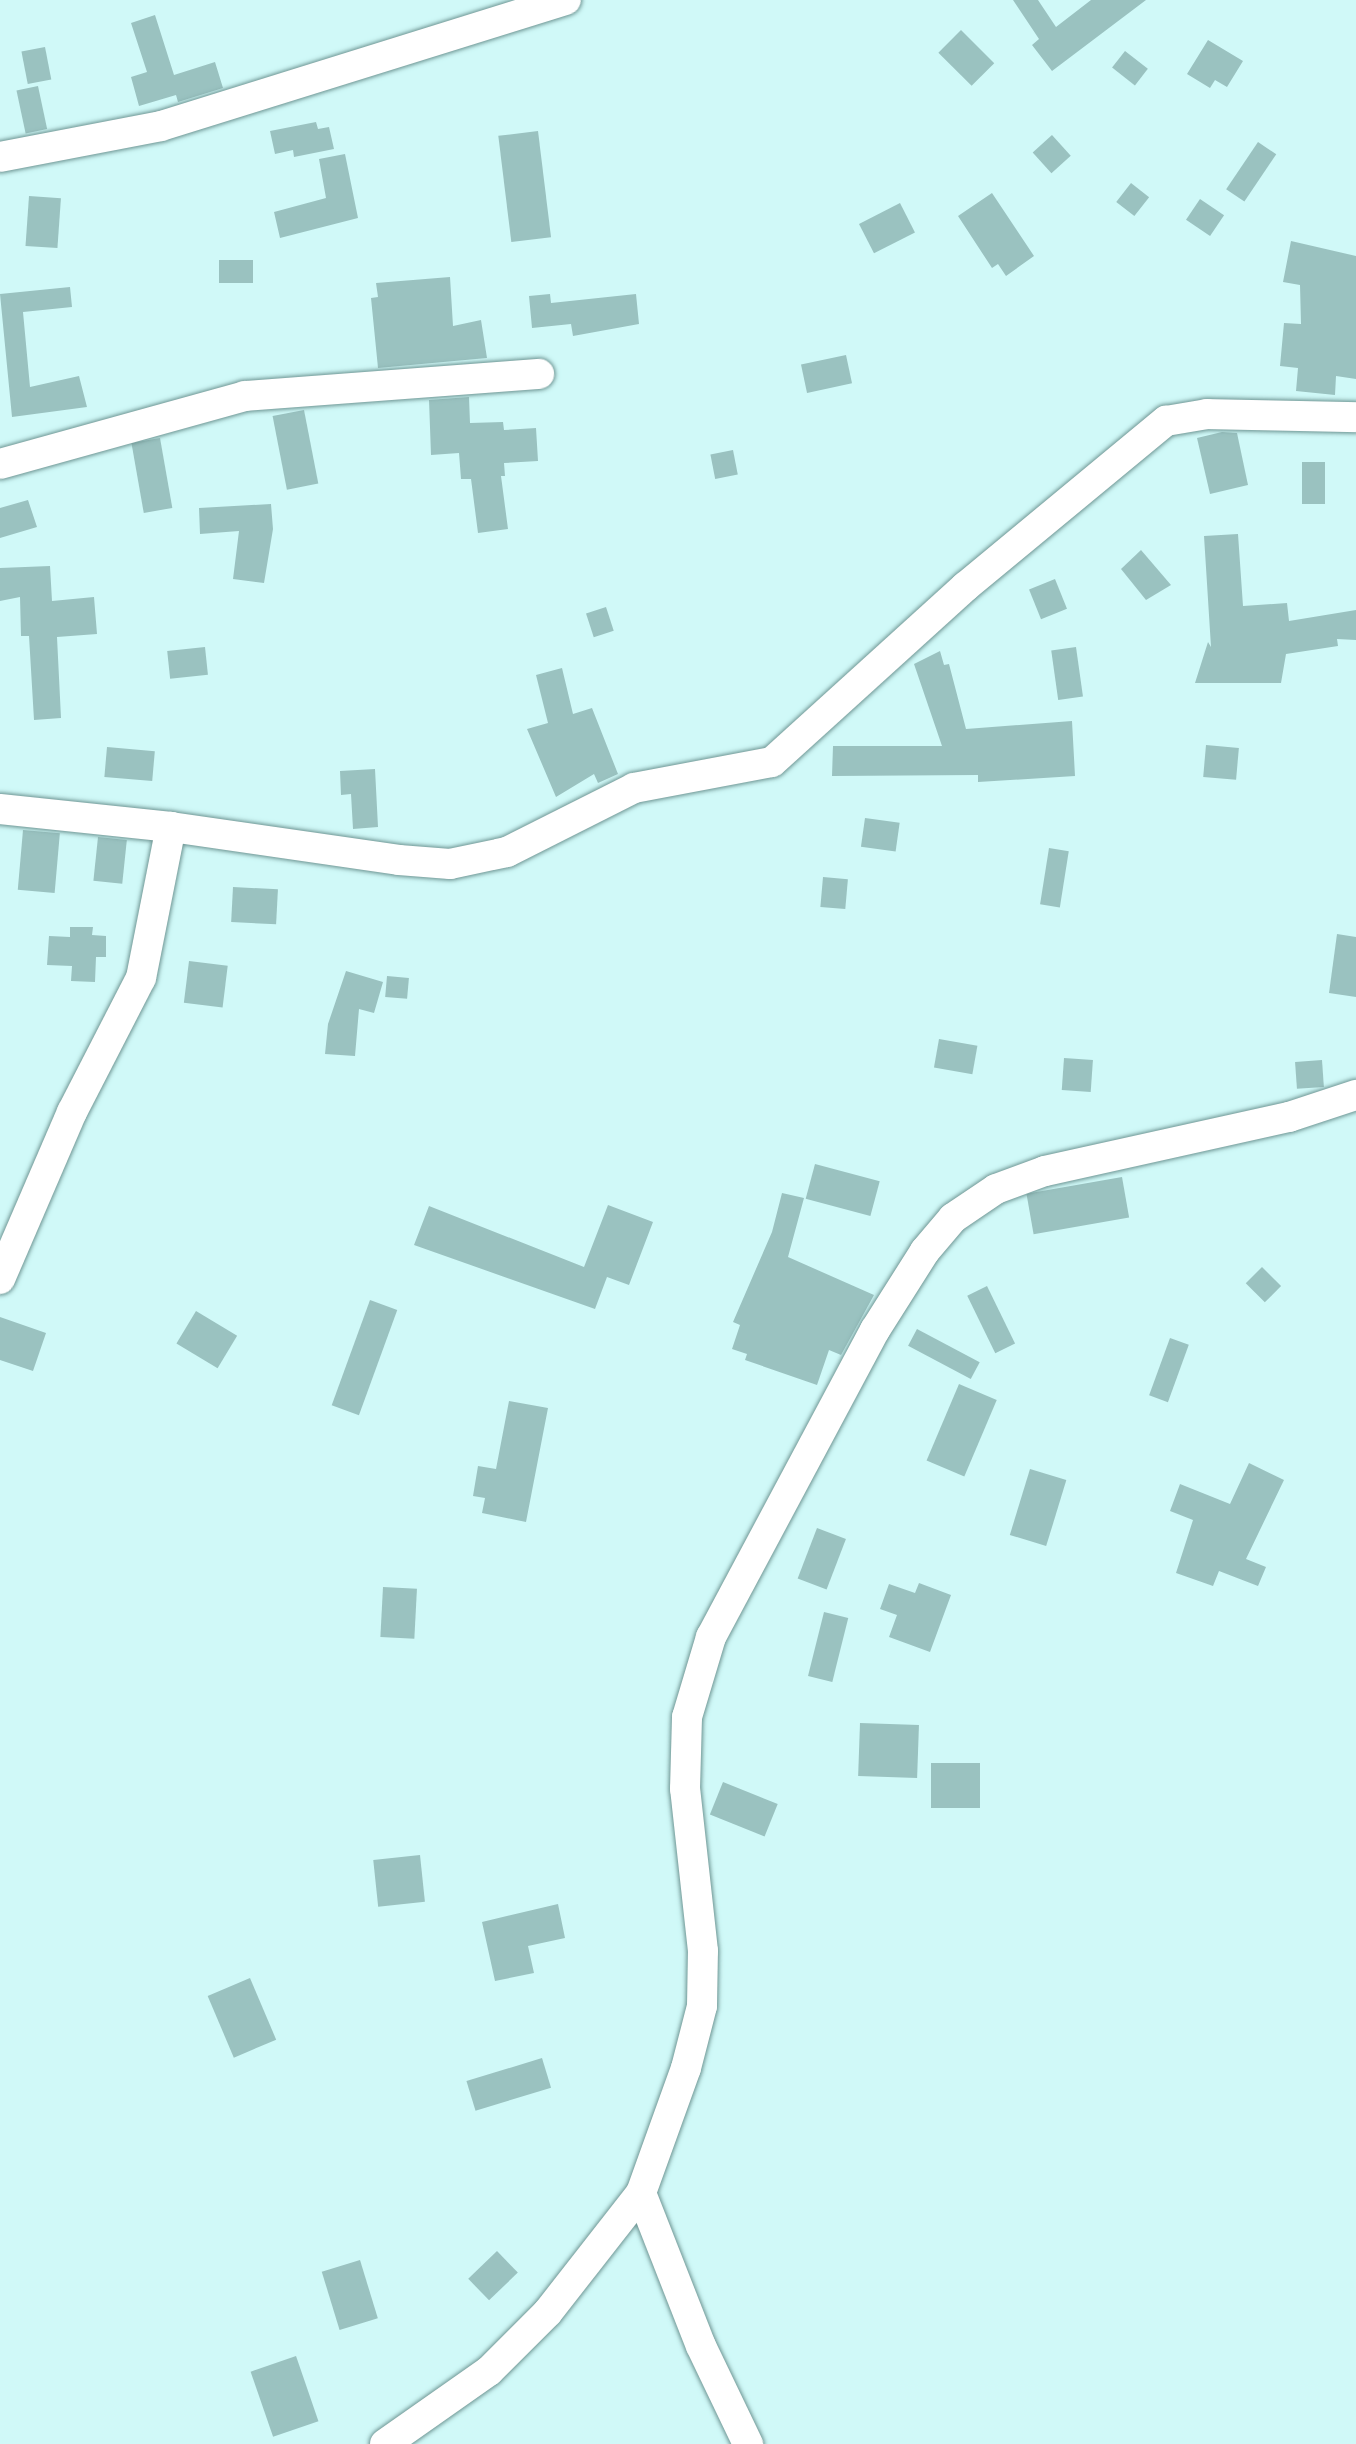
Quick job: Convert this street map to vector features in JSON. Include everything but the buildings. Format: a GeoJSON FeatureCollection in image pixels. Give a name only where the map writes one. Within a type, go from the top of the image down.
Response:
{"type":"FeatureCollection","features":[{"type":"Feature","properties":{"kind":"street"},"geometry":{"type":"LineString","coordinates":[[0,157],[161,126],[566,0]]}},
{"type":"Feature","properties":{"kind":"street"},"geometry":{"type":"LineString","coordinates":[[0,464],[245,396],[539,374]]}},
{"type":"Feature","properties":{"kind":"street"},"geometry":{"type":"LineString","coordinates":[[0,809],[171,827],[450,864],[507,852],[634,788],[772,762],[965,587],[1166,421],[1207,414],[1356,417]]}},
{"type":"Feature","properties":{"kind":"street"},"geometry":{"type":"LineString","coordinates":[[0,1279],[72,1112],[141,978],[171,827]]}},
{"type":"Feature","properties":{"kind":"street"},"geometry":{"type":"LineString","coordinates":[[385,2444],[489,2371],[548,2312],[641,2193],[686,2068],[702,2006],[703,1951],[685,1789],[687,1717],[711,1637],[861,1356],[925,1251],[953,1218],[996,1189],[1045,1171],[1289,1117],[1356,1095]]}},
{"type":"Feature","properties":{"kind":"street"},"geometry":{"type":"LineString","coordinates":[[641,2193],[701,2346],[748,2444]]}}]}
